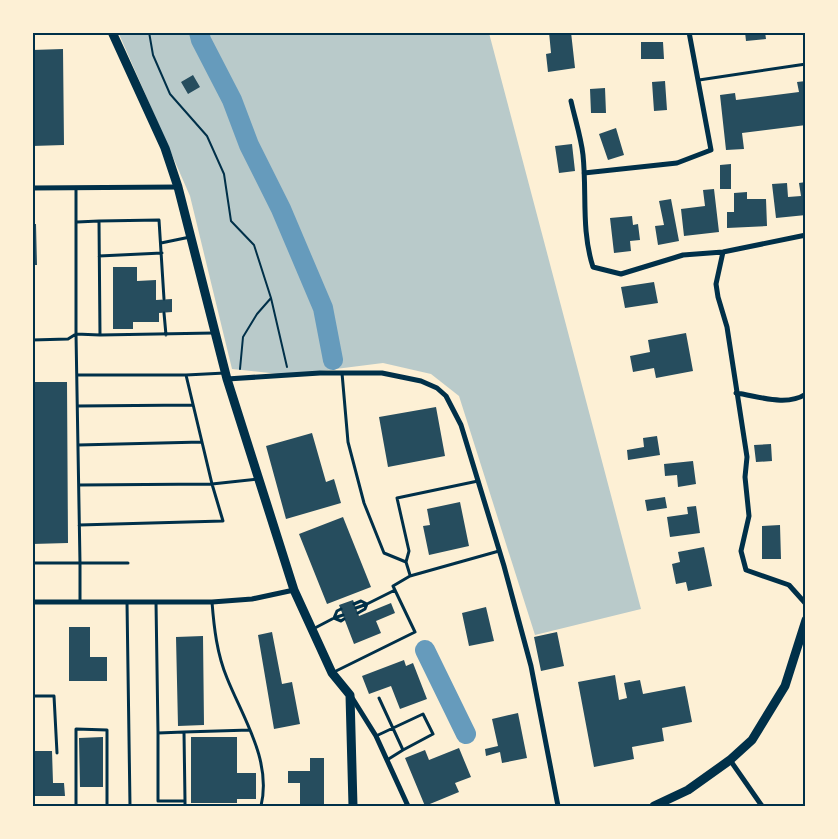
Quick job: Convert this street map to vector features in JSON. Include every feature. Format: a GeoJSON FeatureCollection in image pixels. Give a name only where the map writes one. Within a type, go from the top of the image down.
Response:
{"type":"FeatureCollection","features":[{"type":"Feature","properties":{"kind":"main road"},"geometry":{"type":"LineString","coordinates":[[112,32],[165,148],[178,187],[226,376],[294,590],[332,673],[350,695],[353,806]]}},
{"type":"Feature","properties":{"kind":"main road"},"geometry":{"type":"LineString","coordinates":[[654,806],[688,790],[730,760],[752,740],[785,686],[806,620]]}},
{"type":"Feature","properties":{"kind":"street"},"geometry":{"type":"LineString","coordinates":[[584,173],[678,163],[711,150],[689,32]]}},
{"type":"Feature","properties":{"kind":"street"},"geometry":{"type":"LineString","coordinates":[[571,101],[583,152],[584,222],[588,251],[593,267],[621,274],[682,255],[723,252],[806,236]]}},
{"type":"Feature","properties":{"kind":"street"},"geometry":{"type":"LineString","coordinates":[[32,188],[178,187]]}},
{"type":"Feature","properties":{"kind":"street"},"geometry":{"type":"LineString","coordinates":[[723,252],[716,284],[727,327],[746,457],[745,477],[749,516],[741,552],[746,570],[789,585],[806,604]]}},
{"type":"Feature","properties":{"kind":"street"},"geometry":{"type":"LineString","coordinates":[[226,376],[239,378],[382,373],[420,380],[437,388],[446,396],[461,425],[500,551],[531,666],[558,806]]}},
{"type":"Feature","properties":{"kind":"street"},"geometry":{"type":"LineString","coordinates":[[736,392],[781,400],[798,399],[806,394]]}},
{"type":"Feature","properties":{"kind":"street"},"geometry":{"type":"LineString","coordinates":[[32,602],[212,602],[252,600],[294,590]]}},
{"type":"Feature","properties":{"kind":"street"},"geometry":{"type":"LineString","coordinates":[[350,695],[376,736],[408,806]]}},
{"type":"Feature","properties":{"kind":"street"},"geometry":{"type":"LineString","coordinates":[[730,760],[762,806]]}},
{"type":"Feature","properties":{"kind":"lane"},"geometry":{"type":"LineString","coordinates":[[699,80],[806,64]]}},
{"type":"Feature","properties":{"kind":"lane"},"geometry":{"type":"LineString","coordinates":[[76,188],[80,602]]}},
{"type":"Feature","properties":{"kind":"lane"},"geometry":{"type":"LineString","coordinates":[[77,222],[159,220],[164,299]]}},
{"type":"Feature","properties":{"kind":"lane"},"geometry":{"type":"LineString","coordinates":[[99,221],[100,334]]}},
{"type":"Feature","properties":{"kind":"lane"},"geometry":{"type":"LineString","coordinates":[[161,243],[190,236]]}},
{"type":"Feature","properties":{"kind":"lane"},"geometry":{"type":"LineString","coordinates":[[100,256],[162,253]]}},
{"type":"Feature","properties":{"kind":"lane"},"geometry":{"type":"LineString","coordinates":[[164,313],[166,334]]}},
{"type":"Feature","properties":{"kind":"lane"},"geometry":{"type":"LineString","coordinates":[[32,340],[68,339],[76,334],[214,333]]}},
{"type":"Feature","properties":{"kind":"lane"},"geometry":{"type":"LineString","coordinates":[[342,373],[343,406],[348,442],[364,503],[384,553],[406,562]]}},
{"type":"Feature","properties":{"kind":"lane"},"geometry":{"type":"LineString","coordinates":[[77,375],[226,376]]}},
{"type":"Feature","properties":{"kind":"lane"},"geometry":{"type":"LineString","coordinates":[[79,525],[224,521],[212,484],[186,375]]}},
{"type":"Feature","properties":{"kind":"lane"},"geometry":{"type":"LineString","coordinates":[[78,406],[193,405]]}},
{"type":"Feature","properties":{"kind":"lane"},"geometry":{"type":"LineString","coordinates":[[78,445],[202,442]]}},
{"type":"Feature","properties":{"kind":"lane"},"geometry":{"type":"LineString","coordinates":[[79,485],[212,484],[258,479]]}},
{"type":"Feature","properties":{"kind":"lane"},"geometry":{"type":"LineString","coordinates":[[410,576],[406,562],[408,551],[397,498],[478,481]]}},
{"type":"Feature","properties":{"kind":"lane"},"geometry":{"type":"LineString","coordinates":[[332,673],[415,632],[393,586],[410,576],[500,551]]}},
{"type":"Feature","properties":{"kind":"lane"},"geometry":{"type":"LineString","coordinates":[[32,563],[128,563]]}},
{"type":"Feature","properties":{"kind":"lane"},"geometry":{"type":"LineString","coordinates":[[357,610],[365,610],[367,604],[395,590]]}},
{"type":"Feature","properties":{"kind":"lane"},"geometry":{"type":"LineString","coordinates":[[354,604],[361,601],[367,604]]}},
{"type":"Feature","properties":{"kind":"lane"},"geometry":{"type":"LineString","coordinates":[[127,602],[130,806]]}},
{"type":"Feature","properties":{"kind":"lane"},"geometry":{"type":"LineString","coordinates":[[156,602],[158,801],[185,800]]}},
{"type":"Feature","properties":{"kind":"lane"},"geometry":{"type":"LineString","coordinates":[[212,602],[214,631],[226,676],[250,730],[262,765],[261,806]]}},
{"type":"Feature","properties":{"kind":"lane"},"geometry":{"type":"LineString","coordinates":[[334,618],[337,611],[340,610]]}},
{"type":"Feature","properties":{"kind":"lane"},"geometry":{"type":"LineString","coordinates":[[312,629],[342,614]]}},
{"type":"Feature","properties":{"kind":"lane"},"geometry":{"type":"LineString","coordinates":[[334,618],[344,619]]}},
{"type":"Feature","properties":{"kind":"lane"},"geometry":{"type":"LineString","coordinates":[[32,696],[54,696],[56,753]]}},
{"type":"Feature","properties":{"kind":"lane"},"geometry":{"type":"LineString","coordinates":[[379,698],[403,750]]}},
{"type":"Feature","properties":{"kind":"lane"},"geometry":{"type":"LineString","coordinates":[[376,736],[424,714],[433,734],[387,760]]}},
{"type":"Feature","properties":{"kind":"lane"},"geometry":{"type":"LineString","coordinates":[[76,806],[76,730],[107,730],[107,806]]}},
{"type":"Feature","properties":{"kind":"lane"},"geometry":{"type":"LineString","coordinates":[[158,732],[250,730]]}},
{"type":"Feature","properties":{"kind":"lane"},"geometry":{"type":"LineString","coordinates":[[184,732],[185,806]]}},
{"type":"Feature","properties":{"kind":"path"},"geometry":{"type":"LineString","coordinates":[[149,32],[153,56],[170,94],[207,136],[224,174],[231,221],[254,245],[271,298],[288,375]]}},
{"type":"Feature","properties":{"kind":"path"},"geometry":{"type":"LineString","coordinates":[[239,378],[243,337],[257,314],[271,298]]}},
{"type":"Feature","properties":{"kind":"shaded area"},"geometry":{"type":"Polygon","coordinates":[[[128,32],[489,33],[641,609],[535,635],[459,396],[431,374],[383,363],[288,375],[232,369],[190,196],[119,34],[128,32]]]}},
{"type":"Feature","properties":{"kind":"building"},"geometry":{"type":"Polygon","coordinates":[[[549,32],[571,32],[575,68],[548,72],[546,54],[551,53],[549,32]]]}},
{"type":"Feature","properties":{"kind":"building"},"geometry":{"type":"Polygon","coordinates":[[[745,32],[765,32],[766,39],[746,41],[745,32]]]}},
{"type":"Feature","properties":{"kind":"building"},"geometry":{"type":"Polygon","coordinates":[[[641,42],[663,42],[664,59],[641,59],[641,42]]]}},
{"type":"Feature","properties":{"kind":"building"},"geometry":{"type":"Polygon","coordinates":[[[63,49],[64,145],[32,146],[32,50],[63,49]]]}},
{"type":"Feature","properties":{"kind":"building"},"geometry":{"type":"Polygon","coordinates":[[[193,75],[200,87],[188,94],[181,82],[193,75]]]}},
{"type":"Feature","properties":{"kind":"building"},"geometry":{"type":"Polygon","coordinates":[[[665,81],[667,110],[654,111],[652,82],[665,81]]]}},
{"type":"Feature","properties":{"kind":"building"},"geometry":{"type":"Polygon","coordinates":[[[806,81],[806,125],[742,133],[744,149],[726,150],[720,95],[735,93],[736,100],[799,92],[797,82],[806,81]]]}},
{"type":"Feature","properties":{"kind":"building"},"geometry":{"type":"Polygon","coordinates":[[[605,88],[606,113],[591,113],[590,89],[605,88]]]}},
{"type":"Feature","properties":{"kind":"building"},"geometry":{"type":"Polygon","coordinates":[[[616,128],[624,155],[608,160],[599,134],[616,128]]]}},
{"type":"Feature","properties":{"kind":"building"},"geometry":{"type":"Polygon","coordinates":[[[572,144],[575,171],[559,173],[555,146],[572,144]]]}},
{"type":"Feature","properties":{"kind":"building"},"geometry":{"type":"Polygon","coordinates":[[[731,164],[731,189],[720,189],[720,165],[731,164]]]}},
{"type":"Feature","properties":{"kind":"building"},"geometry":{"type":"Polygon","coordinates":[[[806,182],[806,215],[776,218],[772,184],[787,183],[788,197],[801,196],[799,183],[806,182]]]}},
{"type":"Feature","properties":{"kind":"building"},"geometry":{"type":"Polygon","coordinates":[[[714,189],[719,232],[684,236],[681,209],[705,206],[703,190],[714,189]]]}},
{"type":"Feature","properties":{"kind":"building"},"geometry":{"type":"Polygon","coordinates":[[[747,192],[747,199],[766,199],[767,226],[727,228],[727,212],[734,212],[734,193],[747,192]]]}},
{"type":"Feature","properties":{"kind":"building"},"geometry":{"type":"Polygon","coordinates":[[[671,199],[679,241],[658,245],[655,226],[664,225],[659,201],[671,199]]]}},
{"type":"Feature","properties":{"kind":"building"},"geometry":{"type":"Polygon","coordinates":[[[632,216],[633,225],[638,224],[640,240],[630,241],[631,251],[614,253],[610,218],[632,216]]]}},
{"type":"Feature","properties":{"kind":"building"},"geometry":{"type":"Polygon","coordinates":[[[32,224],[36,224],[37,265],[32,265],[32,224]]]}},
{"type":"Feature","properties":{"kind":"building"},"geometry":{"type":"Polygon","coordinates":[[[113,267],[137,267],[137,281],[156,280],[156,300],[172,299],[172,312],[159,313],[159,322],[133,322],[133,329],[113,329],[113,267]]]}},
{"type":"Feature","properties":{"kind":"building"},"geometry":{"type":"Polygon","coordinates":[[[654,282],[658,303],[625,308],[621,287],[654,282]]]}},
{"type":"Feature","properties":{"kind":"building"},"geometry":{"type":"Polygon","coordinates":[[[686,333],[693,371],[656,378],[654,368],[633,372],[630,356],[650,352],[648,340],[686,333]]]}},
{"type":"Feature","properties":{"kind":"building"},"geometry":{"type":"Polygon","coordinates":[[[32,382],[67,382],[68,543],[32,544],[32,382]]]}},
{"type":"Feature","properties":{"kind":"building"},"geometry":{"type":"Polygon","coordinates":[[[436,407],[445,456],[388,467],[379,417],[436,407]]]}},
{"type":"Feature","properties":{"kind":"building"},"geometry":{"type":"Polygon","coordinates":[[[312,433],[326,482],[334,479],[341,503],[286,519],[266,446],[312,433]]]}},
{"type":"Feature","properties":{"kind":"building"},"geometry":{"type":"Polygon","coordinates":[[[657,436],[660,455],[628,460],[627,450],[644,447],[643,438],[657,436]]]}},
{"type":"Feature","properties":{"kind":"building"},"geometry":{"type":"Polygon","coordinates":[[[771,444],[772,461],[756,462],[754,445],[771,444]]]}},
{"type":"Feature","properties":{"kind":"building"},"geometry":{"type":"Polygon","coordinates":[[[693,461],[696,484],[678,487],[677,475],[665,476],[664,464],[693,461]]]}},
{"type":"Feature","properties":{"kind":"building"},"geometry":{"type":"Polygon","coordinates":[[[665,497],[667,508],[647,511],[645,500],[665,497]]]}},
{"type":"Feature","properties":{"kind":"building"},"geometry":{"type":"Polygon","coordinates":[[[460,502],[469,546],[429,555],[423,526],[430,525],[427,509],[460,502]]]}},
{"type":"Feature","properties":{"kind":"building"},"geometry":{"type":"Polygon","coordinates":[[[696,506],[700,533],[670,537],[667,517],[688,514],[687,507],[696,506]]]}},
{"type":"Feature","properties":{"kind":"building"},"geometry":{"type":"Polygon","coordinates":[[[343,517],[371,587],[327,604],[299,534],[343,517]]]}},
{"type":"Feature","properties":{"kind":"building"},"geometry":{"type":"Polygon","coordinates":[[[780,525],[781,559],[762,559],[762,526],[780,525]]]}},
{"type":"Feature","properties":{"kind":"building"},"geometry":{"type":"Polygon","coordinates":[[[704,547],[712,586],[688,591],[686,582],[676,584],[672,564],[680,562],[678,552],[704,547]]]}},
{"type":"Feature","properties":{"kind":"building"},"geometry":{"type":"Polygon","coordinates":[[[353,600],[359,616],[391,603],[395,613],[376,621],[381,633],[354,644],[339,605],[353,600]]]}},
{"type":"Feature","properties":{"kind":"building"},"geometry":{"type":"Polygon","coordinates":[[[486,607],[494,641],[469,646],[462,613],[486,607]]]}},
{"type":"Feature","properties":{"kind":"building"},"geometry":{"type":"Polygon","coordinates":[[[69,627],[90,627],[90,657],[107,657],[107,681],[69,681],[69,627]]]}},
{"type":"Feature","properties":{"kind":"building"},"geometry":{"type":"Polygon","coordinates":[[[272,632],[282,684],[292,682],[300,724],[274,729],[258,635],[272,632]]]}},
{"type":"Feature","properties":{"kind":"building"},"geometry":{"type":"Polygon","coordinates":[[[557,632],[564,666],[541,671],[534,637],[557,632]]]}},
{"type":"Feature","properties":{"kind":"building"},"geometry":{"type":"Polygon","coordinates":[[[203,636],[204,725],[178,726],[176,637],[203,636]]]}},
{"type":"Feature","properties":{"kind":"building"},"geometry":{"type":"Polygon","coordinates":[[[404,660],[406,666],[413,663],[427,699],[400,709],[391,686],[369,694],[362,676],[404,660]]]}},
{"type":"Feature","properties":{"kind":"building"},"geometry":{"type":"Polygon","coordinates":[[[615,675],[619,700],[627,698],[624,683],[640,680],[643,694],[685,686],[692,722],[662,728],[664,741],[632,747],[634,759],[594,767],[578,682],[615,675]]]}},
{"type":"Feature","properties":{"kind":"building"},"geometry":{"type":"Polygon","coordinates":[[[518,713],[527,758],[502,763],[500,752],[486,756],[485,749],[498,746],[492,719],[518,713]]]}},
{"type":"Feature","properties":{"kind":"building"},"geometry":{"type":"Polygon","coordinates":[[[103,737],[103,787],[80,787],[79,738],[103,737]]]}},
{"type":"Feature","properties":{"kind":"building"},"geometry":{"type":"Polygon","coordinates":[[[191,737],[237,737],[237,773],[256,773],[256,799],[237,799],[237,803],[191,803],[191,737]]]}},
{"type":"Feature","properties":{"kind":"building"},"geometry":{"type":"Polygon","coordinates":[[[459,748],[471,777],[455,783],[459,792],[425,806],[405,758],[425,750],[429,760],[459,748]]]}},
{"type":"Feature","properties":{"kind":"building"},"geometry":{"type":"Polygon","coordinates":[[[34,751],[52,751],[53,783],[64,783],[65,796],[35,796],[34,751]]]}},
{"type":"Feature","properties":{"kind":"building"},"geometry":{"type":"Polygon","coordinates":[[[310,758],[324,758],[324,805],[300,805],[300,783],[288,783],[288,771],[310,771],[310,758]]]}},
{"type":"Feature","properties":{"kind":"waterway"},"geometry":{"type":"LineString","coordinates":[[199,32],[201,40],[232,100],[249,145],[281,209],[323,308],[333,360]]}},
{"type":"Feature","properties":{"kind":"waterway"},"geometry":{"type":"LineString","coordinates":[[425,650],[466,734]]}}]}
